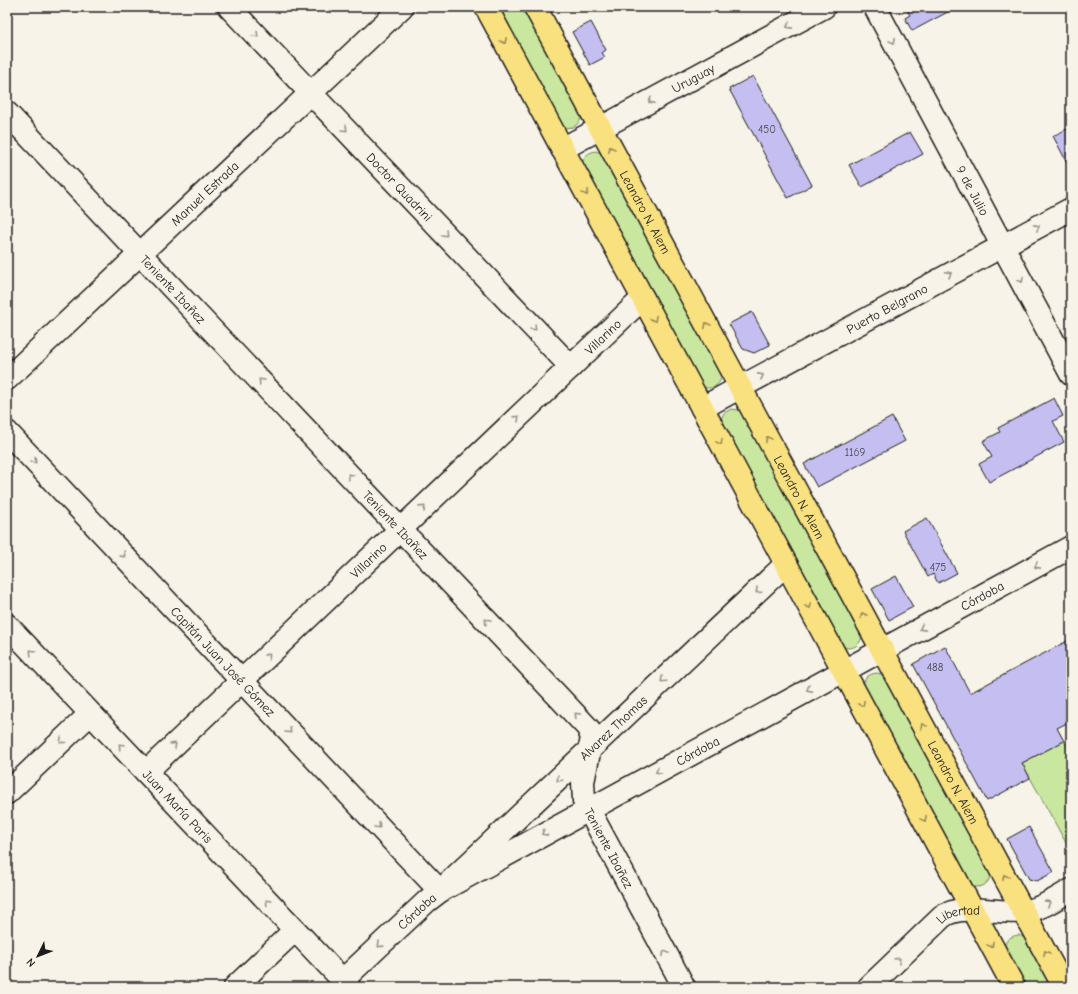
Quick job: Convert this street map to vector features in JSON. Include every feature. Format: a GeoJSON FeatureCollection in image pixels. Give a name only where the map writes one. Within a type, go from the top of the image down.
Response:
{"type":"FeatureCollection","features":[{"type":"Feature","properties":{"kind":"main road"},"geometry":{"type":"LineString","coordinates":[[486,7],[1014,987]]}},
{"type":"Feature","properties":{"kind":"main road","name":"Leandro N. Alem"},"geometry":{"type":"LineString","coordinates":[[535,7],[1064,987]]}},
{"type":"Feature","properties":{"kind":"street","name":"Doctor Quadrini"},"geometry":{"type":"LineString","coordinates":[[229,7],[571,367]]}},
{"type":"Feature","properties":{"kind":"street","name":"Manuel Estrada"},"geometry":{"type":"LineString","coordinates":[[7,380],[402,7]]}},
{"type":"Feature","properties":{"kind":"street","name":"Uruguay"},"geometry":{"type":"LineString","coordinates":[[562,148],[824,7]]}},
{"type":"Feature","properties":{"kind":"street","name":"9 de Julio"},"geometry":{"type":"LineString","coordinates":[[874,7],[1071,374]]}},
{"type":"Feature","properties":{"kind":"street","name":"Teniente Ibañez"},"geometry":{"type":"LineString","coordinates":[[7,113],[588,728],[592,738],[583,782],[584,801],[676,984]]}},
{"type":"Feature","properties":{"kind":"street","name":"Puerto Belgrano"},"geometry":{"type":"LineString","coordinates":[[702,408],[1071,209]]}},
{"type":"Feature","properties":{"kind":"street","name":"Villarino"},"geometry":{"type":"LineString","coordinates":[[146,772],[643,298]]}},
{"type":"Feature","properties":{"kind":"street","name":"Capitán Juan José Gómez"},"geometry":{"type":"LineString","coordinates":[[7,432],[440,891]]}},
{"type":"Feature","properties":{"kind":"street","name":"Córdoba"},"geometry":{"type":"LineString","coordinates":[[346,984],[427,901],[440,891],[1071,547]]}},
{"type":"Feature","properties":{"kind":"street","name":"Alvarez Thomas"},"geometry":{"type":"LineString","coordinates":[[440,891],[786,564]]}},
{"type":"Feature","properties":{"kind":"street","name":"Juan María Paris"},"geometry":{"type":"LineString","coordinates":[[7,626],[346,984]]}},
{"type":"Feature","properties":{"kind":"street"},"geometry":{"type":"LineString","coordinates":[[7,793],[90,714]]}},
{"type":"Feature","properties":{"kind":"street","name":"Libertad"},"geometry":{"type":"LineString","coordinates":[[870,987],[945,915],[956,910],[1024,912],[1039,907],[1071,890]]}},
{"type":"Feature","properties":{"kind":"street"},"geometry":{"type":"LineString","coordinates":[[235,987],[295,930]]}},
{"type":"Feature","properties":{"kind":"green space"},"geometry":{"type":"Polygon","coordinates":[[[494,7],[526,7],[581,112],[580,121],[574,127],[563,128],[494,7]]]}},
{"type":"Feature","properties":{"kind":"green space"},"geometry":{"type":"Polygon","coordinates":[[[595,151],[602,153],[722,375],[717,385],[712,388],[701,386],[582,165],[586,156],[595,151]]]}},
{"type":"Feature","properties":{"kind":"green space"},"geometry":{"type":"Polygon","coordinates":[[[731,409],[738,410],[743,413],[862,635],[858,645],[852,648],[840,646],[720,421],[724,413],[731,409]]]}},
{"type":"Feature","properties":{"kind":"green space"},"geometry":{"type":"Polygon","coordinates":[[[877,673],[885,675],[991,874],[989,881],[982,886],[972,886],[863,687],[864,681],[867,677],[871,674],[877,673]]]}},
{"type":"Feature","properties":{"kind":"green space"},"geometry":{"type":"Polygon","coordinates":[[[1064,741],[1071,754],[1071,852],[1022,763],[1064,741]]]}},
{"type":"Feature","properties":{"kind":"green space"},"geometry":{"type":"Polygon","coordinates":[[[1019,935],[1027,939],[1053,987],[1022,987],[1004,947],[1009,938],[1019,935]]]}},
{"type":"Feature","properties":{"kind":"building"},"geometry":{"type":"Polygon","coordinates":[[[905,7],[957,7],[912,31],[905,18],[910,15],[905,7]]]}},
{"type":"Feature","properties":{"kind":"building"},"geometry":{"type":"Polygon","coordinates":[[[591,22],[606,50],[602,53],[605,57],[590,65],[572,32],[591,22]]]}},
{"type":"Feature","properties":{"kind":"building"},"geometry":{"type":"Polygon","coordinates":[[[753,76],[812,185],[788,198],[729,89],[753,76]]]}},
{"type":"Feature","properties":{"kind":"building"},"geometry":{"type":"Polygon","coordinates":[[[1071,127],[1071,170],[1053,136],[1071,127]]]}},
{"type":"Feature","properties":{"kind":"building"},"geometry":{"type":"Polygon","coordinates":[[[910,132],[923,154],[862,187],[849,165],[910,132]]]}},
{"type":"Feature","properties":{"kind":"building"},"geometry":{"type":"Polygon","coordinates":[[[752,312],[770,345],[754,353],[743,349],[729,324],[752,312]]]}},
{"type":"Feature","properties":{"kind":"building"},"geometry":{"type":"Polygon","coordinates":[[[1054,398],[1063,416],[1053,421],[1064,442],[989,482],[979,464],[992,457],[983,441],[1000,432],[998,428],[1054,398]]]}},
{"type":"Feature","properties":{"kind":"building"},"geometry":{"type":"Polygon","coordinates":[[[892,417],[905,441],[817,487],[804,464],[892,417]]]}},
{"type":"Feature","properties":{"kind":"building"},"geometry":{"type":"Polygon","coordinates":[[[927,518],[957,573],[938,583],[933,574],[928,577],[903,531],[927,518]]]}},
{"type":"Feature","properties":{"kind":"building"},"geometry":{"type":"Polygon","coordinates":[[[896,576],[913,607],[889,620],[872,589],[896,576]]]}},
{"type":"Feature","properties":{"kind":"building"},"geometry":{"type":"Polygon","coordinates":[[[1071,639],[1071,721],[1057,728],[1064,741],[1022,763],[1030,778],[987,801],[913,664],[945,646],[970,693],[1071,639]]]}},
{"type":"Feature","properties":{"kind":"building"},"geometry":{"type":"Polygon","coordinates":[[[1029,827],[1054,872],[1037,881],[1029,879],[1007,839],[1029,827]]]}}]}
